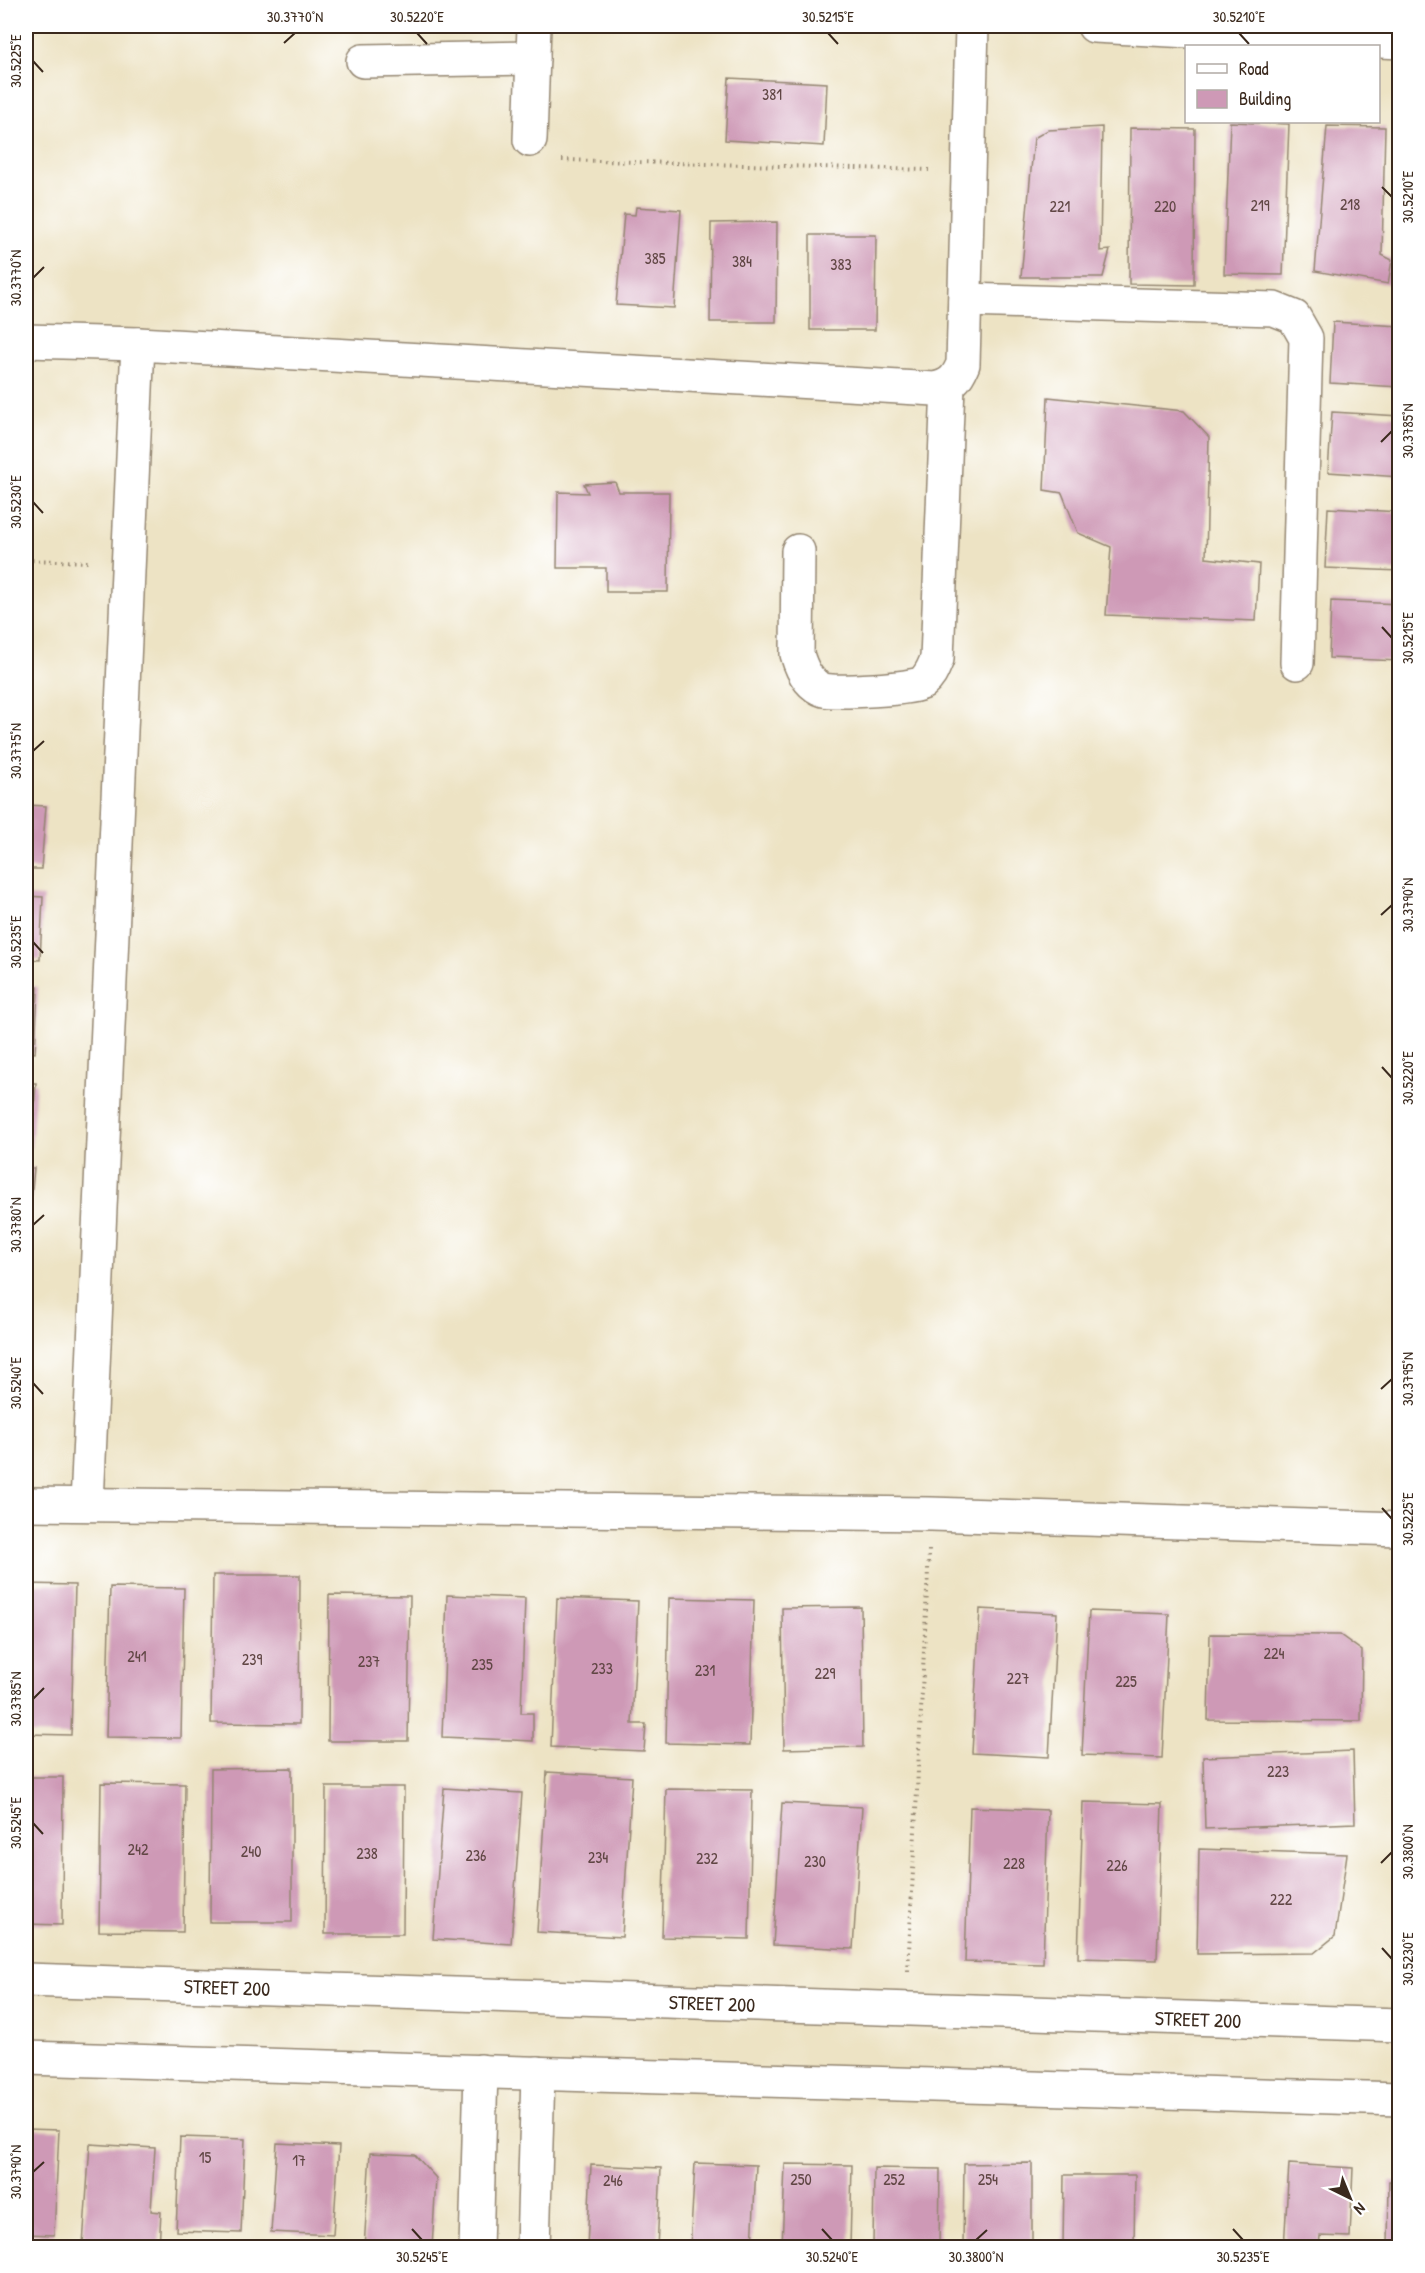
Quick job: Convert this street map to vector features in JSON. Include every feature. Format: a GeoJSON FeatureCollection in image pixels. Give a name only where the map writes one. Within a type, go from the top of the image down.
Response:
{"type":"FeatureCollection","features":[{"type":"Feature","properties":{"kind":"street"},"geometry":{"type":"LineString","coordinates":[[530,140],[534,26]]}},
{"type":"Feature","properties":{"kind":"street"},"geometry":{"type":"LineString","coordinates":[[26,341],[138,344],[935,389],[948,386],[958,377],[963,364],[972,26]]}},
{"type":"Feature","properties":{"kind":"street"},"geometry":{"type":"LineString","coordinates":[[1094,26],[1400,42]]}},
{"type":"Feature","properties":{"kind":"street"},"geometry":{"type":"LineString","coordinates":[[363,61],[533,58]]}},
{"type":"Feature","properties":{"kind":"street"},"geometry":{"type":"LineString","coordinates":[[965,300],[1274,309],[1294,317],[1306,338],[1297,663]]}},
{"type":"Feature","properties":{"kind":"street"},"geometry":{"type":"LineString","coordinates":[[87,1504],[138,344]]}},
{"type":"Feature","properties":{"kind":"street"},"geometry":{"type":"LineString","coordinates":[[798,551],[797,654],[801,669],[811,681],[824,690],[907,688],[921,684],[932,673],[937,659],[948,386]]}},
{"type":"Feature","properties":{"kind":"street"},"geometry":{"type":"LineString","coordinates":[[26,1504],[931,1514],[1400,1529]]}},
{"type":"Feature","properties":{"kind":"street","name":"STREET 200"},"geometry":{"type":"LineString","coordinates":[[26,1980],[1400,2025]]}},
{"type":"Feature","properties":{"kind":"street"},"geometry":{"type":"LineString","coordinates":[[26,2058],[1400,2099]]}},
{"type":"Feature","properties":{"kind":"street"},"geometry":{"type":"LineString","coordinates":[[476,2247],[481,2071]]}},
{"type":"Feature","properties":{"kind":"street"},"geometry":{"type":"LineString","coordinates":[[533,2247],[538,2073]]}},
{"type":"Feature","properties":{"kind":"path"},"geometry":{"type":"LineString","coordinates":[[530,140],[536,152],[546,159],[559,160],[969,172]]}},
{"type":"Feature","properties":{"kind":"path"},"geometry":{"type":"LineString","coordinates":[[26,560],[129,564]]}},
{"type":"Feature","properties":{"kind":"path"},"geometry":{"type":"LineString","coordinates":[[906,2009],[931,1514]]}},
{"type":"Feature","properties":{"kind":"building"},"geometry":{"type":"Polygon","coordinates":[[[729,78],[827,83],[824,146],[725,140],[729,78]]]}},
{"type":"Feature","properties":{"kind":"building"},"geometry":{"type":"Polygon","coordinates":[[[1230,123],[1289,124],[1283,275],[1224,274],[1230,123]]]}},
{"type":"Feature","properties":{"kind":"building"},"geometry":{"type":"Polygon","coordinates":[[[1327,126],[1385,127],[1382,255],[1392,260],[1388,284],[1315,271],[1327,126]]]}},
{"type":"Feature","properties":{"kind":"building"},"geometry":{"type":"Polygon","coordinates":[[[1102,127],[1100,251],[1110,250],[1103,277],[1021,277],[1034,138],[1048,130],[1102,127]]]}},
{"type":"Feature","properties":{"kind":"building"},"geometry":{"type":"Polygon","coordinates":[[[1130,128],[1195,129],[1194,285],[1129,284],[1130,128]]]}},
{"type":"Feature","properties":{"kind":"building"},"geometry":{"type":"Polygon","coordinates":[[[636,207],[681,210],[674,308],[616,305],[624,214],[635,215],[636,207]]]}},
{"type":"Feature","properties":{"kind":"building"},"geometry":{"type":"Polygon","coordinates":[[[777,222],[776,322],[710,322],[711,223],[777,222]]]}},
{"type":"Feature","properties":{"kind":"building"},"geometry":{"type":"Polygon","coordinates":[[[810,235],[876,235],[875,330],[810,330],[810,235]]]}},
{"type":"Feature","properties":{"kind":"building"},"geometry":{"type":"Polygon","coordinates":[[[1333,322],[1400,326],[1400,387],[1330,383],[1333,322]]]}},
{"type":"Feature","properties":{"kind":"building"},"geometry":{"type":"Polygon","coordinates":[[[1048,397],[1184,411],[1209,437],[1206,558],[1259,564],[1256,621],[1106,615],[1111,547],[1078,533],[1062,493],[1044,490],[1048,397]]]}},
{"type":"Feature","properties":{"kind":"building"},"geometry":{"type":"Polygon","coordinates":[[[1332,412],[1400,416],[1400,477],[1328,472],[1332,412]]]}},
{"type":"Feature","properties":{"kind":"building"},"geometry":{"type":"Polygon","coordinates":[[[615,482],[619,492],[669,492],[668,592],[606,592],[606,568],[557,568],[558,492],[588,493],[584,484],[615,482]]]}},
{"type":"Feature","properties":{"kind":"building"},"geometry":{"type":"Polygon","coordinates":[[[1328,508],[1400,512],[1400,571],[1325,568],[1328,508]]]}},
{"type":"Feature","properties":{"kind":"building"},"geometry":{"type":"Polygon","coordinates":[[[1331,601],[1400,604],[1400,661],[1329,658],[1331,601]]]}},
{"type":"Feature","properties":{"kind":"building"},"geometry":{"type":"Polygon","coordinates":[[[26,805],[46,806],[41,869],[26,869],[26,805]]]}},
{"type":"Feature","properties":{"kind":"building"},"geometry":{"type":"Polygon","coordinates":[[[26,896],[43,897],[40,960],[26,959],[26,896]]]}},
{"type":"Feature","properties":{"kind":"building"},"geometry":{"type":"Polygon","coordinates":[[[26,986],[38,987],[35,1053],[26,1052],[26,986]]]}},
{"type":"Feature","properties":{"kind":"building"},"geometry":{"type":"Polygon","coordinates":[[[26,1083],[36,1083],[31,1149],[26,1149],[26,1083]]]}},
{"type":"Feature","properties":{"kind":"building"},"geometry":{"type":"Polygon","coordinates":[[[26,1167],[34,1168],[29,1222],[26,1222],[26,1167]]]}},
{"type":"Feature","properties":{"kind":"building"},"geometry":{"type":"Polygon","coordinates":[[[213,1575],[300,1575],[299,1724],[211,1723],[213,1575]]]}},
{"type":"Feature","properties":{"kind":"building"},"geometry":{"type":"Polygon","coordinates":[[[26,1584],[75,1585],[71,1735],[26,1734],[26,1584]]]}},
{"type":"Feature","properties":{"kind":"building"},"geometry":{"type":"Polygon","coordinates":[[[110,1587],[184,1588],[181,1738],[106,1737],[110,1587]]]}},
{"type":"Feature","properties":{"kind":"building"},"geometry":{"type":"Polygon","coordinates":[[[329,1595],[410,1596],[408,1741],[328,1741],[329,1595]]]}},
{"type":"Feature","properties":{"kind":"building"},"geometry":{"type":"Polygon","coordinates":[[[447,1595],[525,1598],[521,1713],[533,1713],[533,1741],[442,1737],[447,1595]]]}},
{"type":"Feature","properties":{"kind":"building"},"geometry":{"type":"Polygon","coordinates":[[[557,1598],[638,1601],[632,1724],[646,1724],[644,1751],[551,1747],[557,1598]]]}},
{"type":"Feature","properties":{"kind":"building"},"geometry":{"type":"Polygon","coordinates":[[[669,1598],[754,1600],[750,1745],[666,1743],[669,1598]]]}},
{"type":"Feature","properties":{"kind":"building"},"geometry":{"type":"Polygon","coordinates":[[[861,1607],[863,1747],[784,1749],[782,1608],[861,1607]]]}},
{"type":"Feature","properties":{"kind":"building"},"geometry":{"type":"Polygon","coordinates":[[[980,1609],[1057,1613],[1049,1757],[972,1753],[980,1609]]]}},
{"type":"Feature","properties":{"kind":"building"},"geometry":{"type":"Polygon","coordinates":[[[1089,1611],[1169,1614],[1162,1758],[1082,1755],[1089,1611]]]}},
{"type":"Feature","properties":{"kind":"building"},"geometry":{"type":"Polygon","coordinates":[[[1210,1634],[1340,1635],[1362,1651],[1361,1721],[1208,1720],[1210,1634]]]}},
{"type":"Feature","properties":{"kind":"building"},"geometry":{"type":"Polygon","coordinates":[[[1353,1751],[1355,1823],[1205,1829],[1203,1757],[1353,1751]]]}},
{"type":"Feature","properties":{"kind":"building"},"geometry":{"type":"Polygon","coordinates":[[[292,1768],[292,1922],[210,1922],[211,1769],[292,1768]]]}},
{"type":"Feature","properties":{"kind":"building"},"geometry":{"type":"Polygon","coordinates":[[[547,1772],[632,1777],[622,1937],[537,1932],[547,1772]]]}},
{"type":"Feature","properties":{"kind":"building"},"geometry":{"type":"Polygon","coordinates":[[[26,1777],[63,1777],[62,1925],[26,1924],[26,1777]]]}},
{"type":"Feature","properties":{"kind":"building"},"geometry":{"type":"Polygon","coordinates":[[[101,1783],[185,1784],[183,1932],[99,1931],[101,1783]]]}},
{"type":"Feature","properties":{"kind":"building"},"geometry":{"type":"Polygon","coordinates":[[[326,1787],[404,1787],[403,1934],[325,1934],[326,1787]]]}},
{"type":"Feature","properties":{"kind":"building"},"geometry":{"type":"Polygon","coordinates":[[[444,1788],[522,1793],[511,1944],[433,1939],[444,1788]]]}},
{"type":"Feature","properties":{"kind":"building"},"geometry":{"type":"Polygon","coordinates":[[[666,1789],[752,1790],[749,1939],[662,1937],[666,1789]]]}},
{"type":"Feature","properties":{"kind":"building"},"geometry":{"type":"Polygon","coordinates":[[[1083,1802],[1162,1804],[1157,1960],[1078,1958],[1083,1802]]]}},
{"type":"Feature","properties":{"kind":"building"},"geometry":{"type":"Polygon","coordinates":[[[782,1803],[862,1807],[853,1949],[773,1945],[782,1803]]]}},
{"type":"Feature","properties":{"kind":"building"},"geometry":{"type":"Polygon","coordinates":[[[970,1807],[1048,1810],[1043,1964],[965,1962],[970,1807]]]}},
{"type":"Feature","properties":{"kind":"building"},"geometry":{"type":"Polygon","coordinates":[[[1199,1849],[1347,1854],[1335,1936],[1314,1953],[1197,1954],[1199,1849]]]}},
{"type":"Feature","properties":{"kind":"building"},"geometry":{"type":"Polygon","coordinates":[[[26,2129],[59,2130],[54,2235],[26,2234],[26,2129]]]}},
{"type":"Feature","properties":{"kind":"building"},"geometry":{"type":"Polygon","coordinates":[[[180,2137],[245,2139],[241,2233],[176,2231],[180,2137]]]}},
{"type":"Feature","properties":{"kind":"building"},"geometry":{"type":"Polygon","coordinates":[[[277,2143],[339,2146],[333,2235],[271,2232],[277,2143]]]}},
{"type":"Feature","properties":{"kind":"building"},"geometry":{"type":"Polygon","coordinates":[[[90,2144],[155,2148],[151,2211],[161,2212],[159,2248],[83,2244],[90,2144]]]}},
{"type":"Feature","properties":{"kind":"building"},"geometry":{"type":"Polygon","coordinates":[[[370,2153],[415,2155],[436,2178],[432,2248],[364,2248],[370,2153]]]}},
{"type":"Feature","properties":{"kind":"building"},"geometry":{"type":"Polygon","coordinates":[[[695,2163],[756,2165],[752,2248],[690,2248],[695,2163]]]}},
{"type":"Feature","properties":{"kind":"building"},"geometry":{"type":"Polygon","coordinates":[[[1032,2163],[1032,2248],[963,2248],[964,2164],[1032,2163]]]}},
{"type":"Feature","properties":{"kind":"building"},"geometry":{"type":"Polygon","coordinates":[[[785,2164],[852,2165],[850,2248],[782,2248],[785,2164]]]}},
{"type":"Feature","properties":{"kind":"building"},"geometry":{"type":"Polygon","coordinates":[[[1289,2164],[1353,2168],[1350,2237],[1320,2236],[1319,2248],[1284,2248],[1289,2164]]]}},
{"type":"Feature","properties":{"kind":"building"},"geometry":{"type":"Polygon","coordinates":[[[591,2165],[661,2168],[657,2248],[587,2248],[591,2165]]]}},
{"type":"Feature","properties":{"kind":"building"},"geometry":{"type":"Polygon","coordinates":[[[874,2168],[940,2169],[939,2248],[873,2248],[874,2168]]]}},
{"type":"Feature","properties":{"kind":"building"},"geometry":{"type":"Polygon","coordinates":[[[1064,2175],[1135,2175],[1134,2248],[1063,2248],[1064,2175]]]}},
{"type":"Feature","properties":{"kind":"building"},"geometry":{"type":"Polygon","coordinates":[[[1389,2181],[1400,2181],[1400,2248],[1388,2248],[1389,2181]]]}}]}
